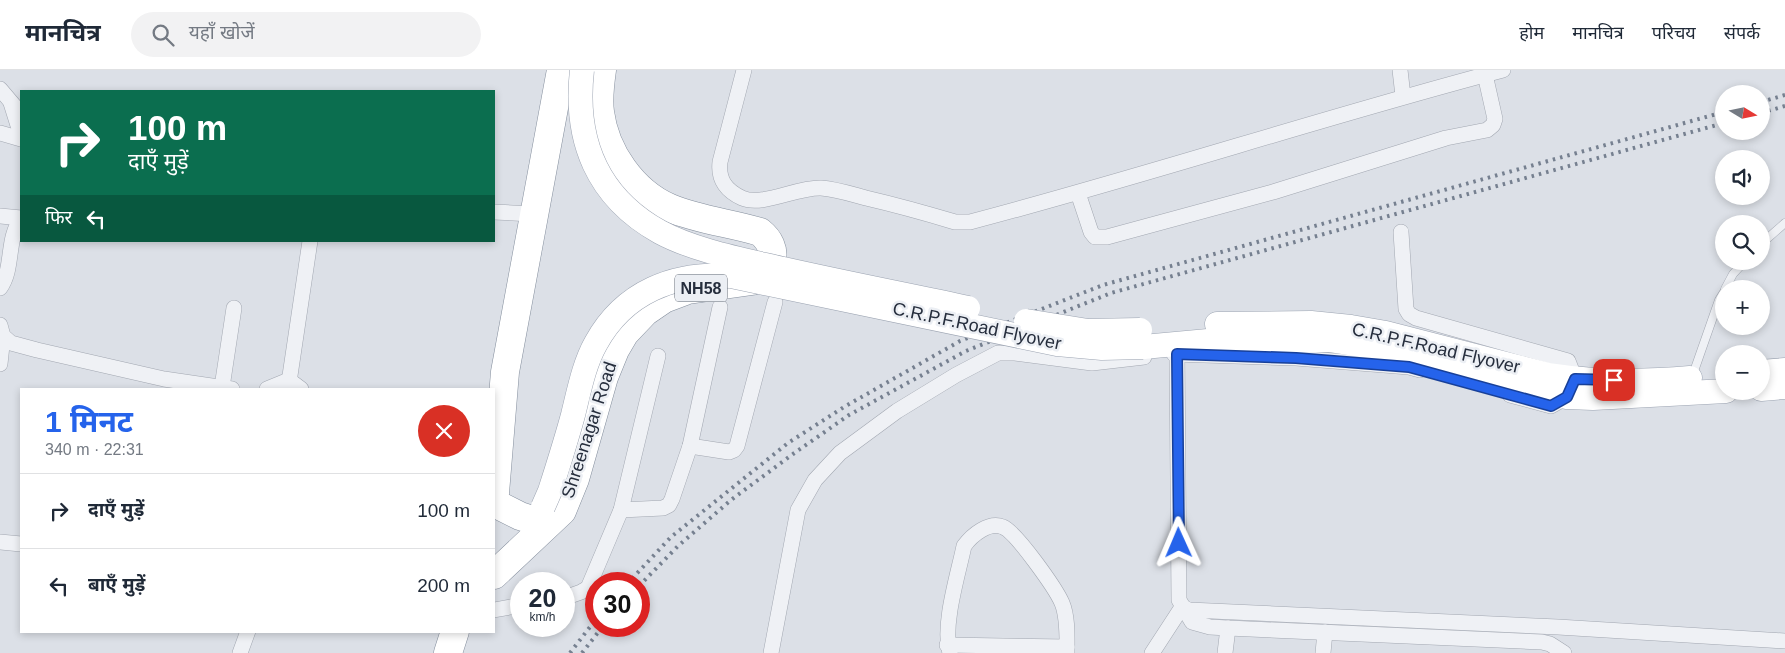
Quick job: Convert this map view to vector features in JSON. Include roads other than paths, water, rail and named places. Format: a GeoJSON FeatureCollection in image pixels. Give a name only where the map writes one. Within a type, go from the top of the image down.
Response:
{"type":"FeatureCollection","features":[{"type":"Feature","properties":{"kind":"highway"},"geometry":{"type":"LineString","coordinates":[[495,491],[504,372],[561,70]]}},
{"type":"Feature","properties":{"kind":"highway","name":"Shreenagar Road"},"geometry":{"type":"LineString","coordinates":[[495,574],[535,524],[558,515],[567,502],[604,377],[615,350],[625,333],[645,312],[664,299],[688,290],[752,281],[762,277],[767,271],[772,256],[772,248],[768,238],[760,232],[670,208],[652,198],[631,180],[611,148],[600,113],[599,91],[602,70]]}},
{"type":"Feature","properties":{"kind":"highway"},"geometry":{"type":"LineString","coordinates":[[495,504],[535,524]]}},
{"type":"Feature","properties":{"kind":"highway"},"geometry":{"type":"LineString","coordinates":[[448,653],[454,633]]}},
{"type":"Feature","properties":{"kind":"highway"},"geometry":{"type":"LineString","coordinates":[[461,653],[467,633]]}},
{"type":"Feature","properties":{"kind":"main road","name":"C.R.P.F.Road Flyover"},"geometry":{"type":"LineString","coordinates":[[582,70],[580,88],[581,119],[588,146],[599,175],[619,201],[641,220],[662,233],[692,245],[817,277],[1053,326],[1088,331],[1264,323],[1311,323],[1386,333],[1485,368]]}},
{"type":"Feature","properties":{"kind":"main road","name":"C.R.P.F.Road Flyover"},"geometry":{"type":"LineString","coordinates":[[535,524],[550,492],[584,371],[596,343],[609,324],[628,303],[647,290],[683,279],[715,275],[731,276],[1066,345],[1102,348],[1219,340],[1329,340],[1485,368],[1549,375],[1571,388]]}},
{"type":"Feature","properties":{"kind":"main road"},"geometry":{"type":"LineString","coordinates":[[1770,371],[1785,370]]}},
{"type":"Feature","properties":{"kind":"main road"},"geometry":{"type":"LineString","coordinates":[[1571,388],[1633,380],[1715,376]]}},
{"type":"Feature","properties":{"kind":"main road"},"geometry":{"type":"LineString","coordinates":[[1770,388],[1785,387]]}},
{"type":"Feature","properties":{"kind":"main road"},"geometry":{"type":"LineString","coordinates":[[1571,388],[1612,398],[1715,392]]}},
{"type":"Feature","properties":{"kind":"street"},"geometry":{"type":"LineString","coordinates":[[744,70],[720,162],[719,173],[722,182],[732,192],[743,198],[755,201],[808,189],[821,188],[875,200],[955,222],[970,222],[1078,193],[1485,72],[1503,70]]}},
{"type":"Feature","properties":{"kind":"street"},"geometry":{"type":"LineString","coordinates":[[1400,70],[1404,96]]}},
{"type":"Feature","properties":{"kind":"street"},"geometry":{"type":"LineString","coordinates":[[1078,193],[1091,232],[1095,237],[1101,238],[1273,192],[1446,138],[1487,130],[1493,125],[1495,119],[1485,72]]}},
{"type":"Feature","properties":{"kind":"street"},"geometry":{"type":"LineString","coordinates":[[0,89],[16,108],[20,130]]}},
{"type":"Feature","properties":{"kind":"street"},"geometry":{"type":"LineString","coordinates":[[0,133],[20,139]]}},
{"type":"Feature","properties":{"kind":"street"},"geometry":{"type":"LineString","coordinates":[[495,212],[533,214]]}},
{"type":"Feature","properties":{"kind":"street"},"geometry":{"type":"LineString","coordinates":[[0,216],[20,218]]}},
{"type":"Feature","properties":{"kind":"street"},"geometry":{"type":"LineString","coordinates":[[0,288],[6,275],[13,236],[20,220]]}},
{"type":"Feature","properties":{"kind":"street"},"geometry":{"type":"LineString","coordinates":[[771,653],[798,510],[815,480],[840,453],[906,406],[956,375],[998,353],[1015,353],[1092,363],[1177,354],[1296,358],[1409,367],[1551,406],[1571,388],[1568,361],[1416,318],[1409,314],[1406,309],[1402,232]]}},
{"type":"Feature","properties":{"kind":"street"},"geometry":{"type":"LineString","coordinates":[[276,388],[293,386],[310,242]]}},
{"type":"Feature","properties":{"kind":"street"},"geometry":{"type":"LineString","coordinates":[[690,446],[729,452],[737,446],[775,302]]}},
{"type":"Feature","properties":{"kind":"street"},"geometry":{"type":"LineString","coordinates":[[621,510],[663,508],[669,505],[690,446],[720,307]]}},
{"type":"Feature","properties":{"kind":"street"},"geometry":{"type":"LineString","coordinates":[[1,331],[11,342],[164,384],[227,388],[234,308]]}},
{"type":"Feature","properties":{"kind":"street"},"geometry":{"type":"LineString","coordinates":[[0,364],[1,331]]}},
{"type":"Feature","properties":{"kind":"street"},"geometry":{"type":"LineString","coordinates":[[1177,354],[1179,600],[1192,622],[1198,625],[1228,628],[1542,642],[1550,644],[1560,652]]}},
{"type":"Feature","properties":{"kind":"street"},"geometry":{"type":"LineString","coordinates":[[575,594],[588,588],[621,510],[658,356]]}},
{"type":"Feature","properties":{"kind":"street"},"geometry":{"type":"LineString","coordinates":[[996,525],[1004,527],[1013,533],[1062,602],[1065,612],[1067,650],[948,649],[948,622],[964,546],[970,537],[996,525]]}},
{"type":"Feature","properties":{"kind":"street"},"geometry":{"type":"LineString","coordinates":[[0,542],[20,544]]}},
{"type":"Feature","properties":{"kind":"street"},"geometry":{"type":"LineString","coordinates":[[495,610],[510,607]]}},
{"type":"Feature","properties":{"kind":"street"},"geometry":{"type":"LineString","coordinates":[[1182,607],[1189,610],[1290,616],[1558,627],[1785,641]]}},
{"type":"Feature","properties":{"kind":"street"},"geometry":{"type":"LineString","coordinates":[[1152,653],[1182,607]]}},
{"type":"Feature","properties":{"kind":"street"},"geometry":{"type":"LineString","coordinates":[[1224,653],[1228,628]]}},
{"type":"Feature","properties":{"kind":"street"},"geometry":{"type":"LineString","coordinates":[[1323,653],[1325,632]]}},
{"type":"Feature","properties":{"kind":"street"},"geometry":{"type":"LineString","coordinates":[[240,653],[247,633]]}},
{"type":"Feature","properties":{"kind":"lane"},"geometry":{"type":"LineString","coordinates":[[1770,236],[1785,223]]}},
{"type":"Feature","properties":{"kind":"lane"},"geometry":{"type":"LineString","coordinates":[[1692,378],[1715,312]]}},
{"type":"Feature","properties":{"kind":"railway"},"geometry":{"type":"LineString","coordinates":[[1770,99],[1785,95]]}},
{"type":"Feature","properties":{"kind":"railway"},"geometry":{"type":"LineString","coordinates":[[1770,110],[1785,106]]}},
{"type":"Feature","properties":{"kind":"railway"},"geometry":{"type":"LineString","coordinates":[[638,572],[671,537],[788,443],[844,407],[960,341],[1103,285],[1715,115]]}},
{"type":"Feature","properties":{"kind":"railway"},"geometry":{"type":"LineString","coordinates":[[650,575],[678,546],[731,500],[793,454],[849,415],[966,351],[1111,293],[1715,125]]}},
{"type":"Feature","properties":{"kind":"railway"},"geometry":{"type":"LineString","coordinates":[[570,653],[585,633]]}},
{"type":"Feature","properties":{"kind":"railway"},"geometry":{"type":"LineString","coordinates":[[582,653],[594,637]]}}]}
